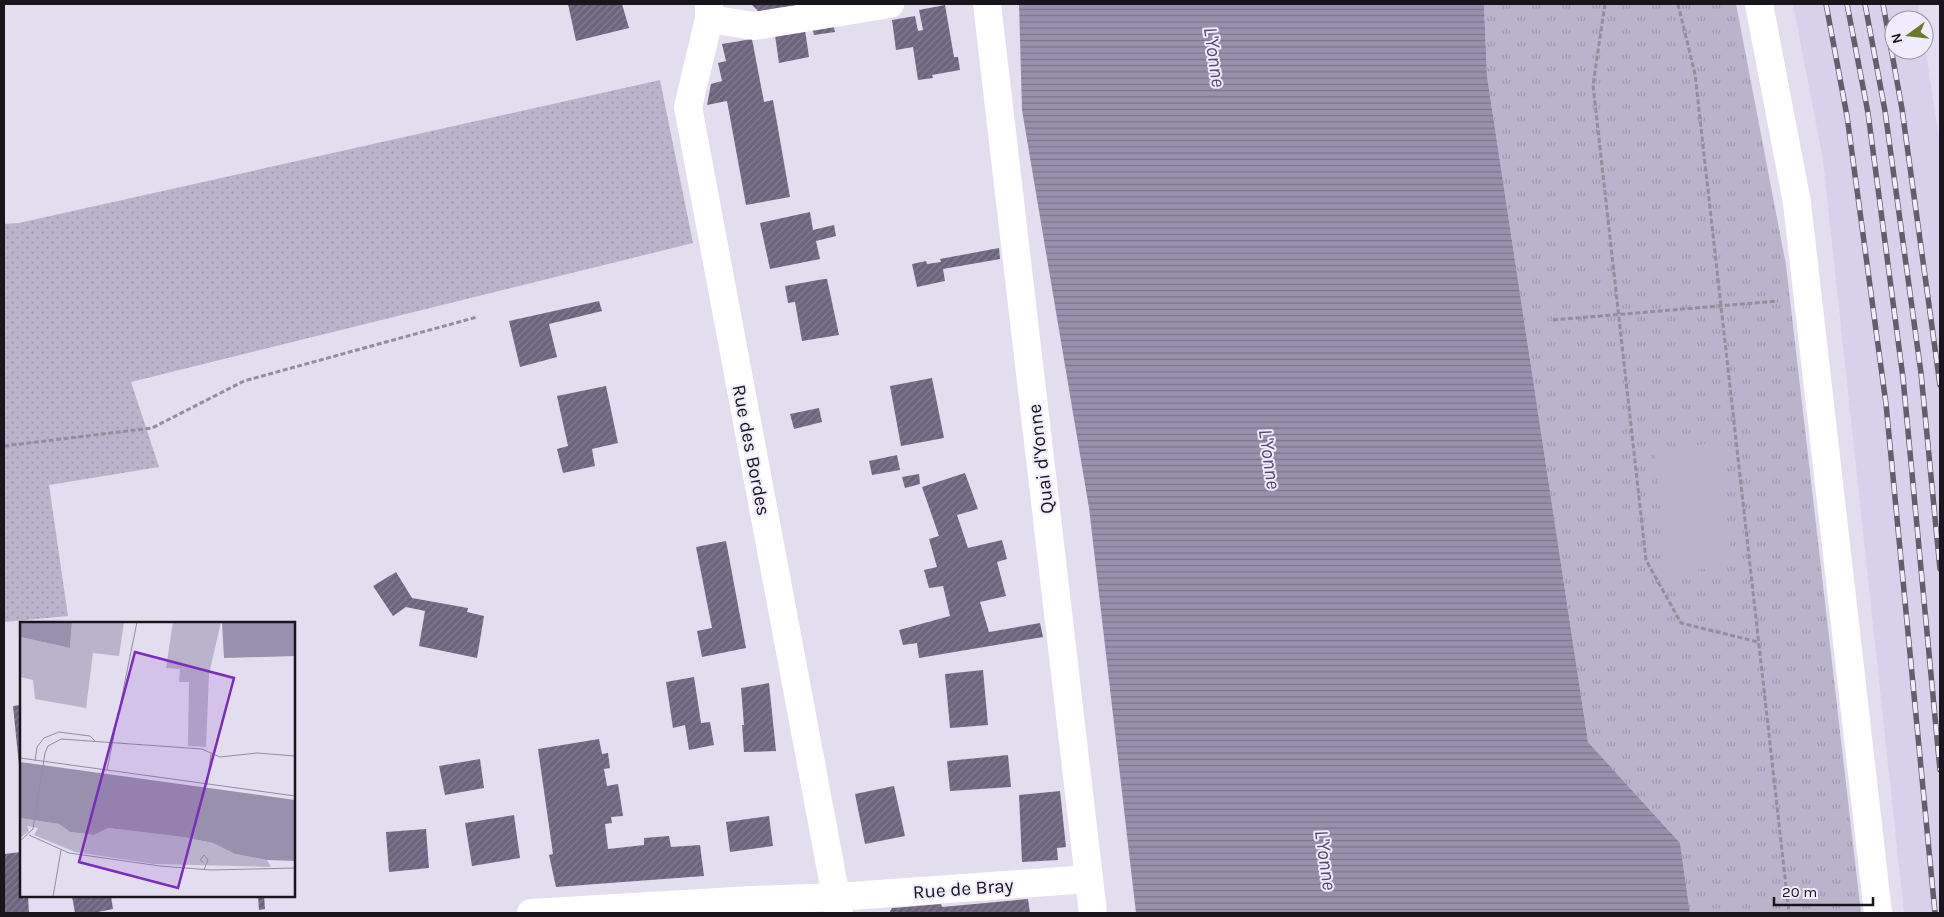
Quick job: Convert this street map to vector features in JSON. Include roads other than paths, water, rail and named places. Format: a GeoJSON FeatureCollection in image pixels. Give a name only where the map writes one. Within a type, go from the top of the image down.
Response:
{"type":"FeatureCollection","features":[{"type":"Feature","properties":{"kind":"street"},"geometry":{"type":"LineString","coordinates":[[709,12],[754,26],[890,4]]}},
{"type":"Feature","properties":{"kind":"street","name":"Quai d'Yonne"},"geometry":{"type":"LineString","coordinates":[[987,4],[1094,913]]}},
{"type":"Feature","properties":{"kind":"street"},"geometry":{"type":"LineString","coordinates":[[1759,4],[1797,203],[1878,913]]}},
{"type":"Feature","properties":{"kind":"street","name":"Rue des Bordes"},"geometry":{"type":"LineString","coordinates":[[709,12],[688,107],[838,905]]}},
{"type":"Feature","properties":{"kind":"street","name":"Rue de Bray"},"geometry":{"type":"LineString","coordinates":[[531,913],[743,901],[838,905],[1089,879]]}},
{"type":"Feature","properties":{"kind":"water","name":"L'Yonne"},"geometry":{"type":"Polygon","coordinates":[[[1019,4],[1484,4],[1487,76],[1588,742],[1680,843],[1690,913],[1136,913],[1089,508],[1022,110],[1019,4]]]}},
{"type":"Feature","properties":{"kind":"railway"},"geometry":{"type":"LineString","coordinates":[[1826,4],[1847,116],[1886,404],[1935,913]]}},
{"type":"Feature","properties":{"kind":"railway"},"geometry":{"type":"LineString","coordinates":[[1847,4],[1868,113],[1903,378],[1940,770]]}},
{"type":"Feature","properties":{"kind":"railway"},"geometry":{"type":"LineString","coordinates":[[1865,4],[1885,111],[1921,373],[1940,569]]}},
{"type":"Feature","properties":{"kind":"railway"},"geometry":{"type":"LineString","coordinates":[[1883,4],[1902,109],[1940,385]]}}]}
